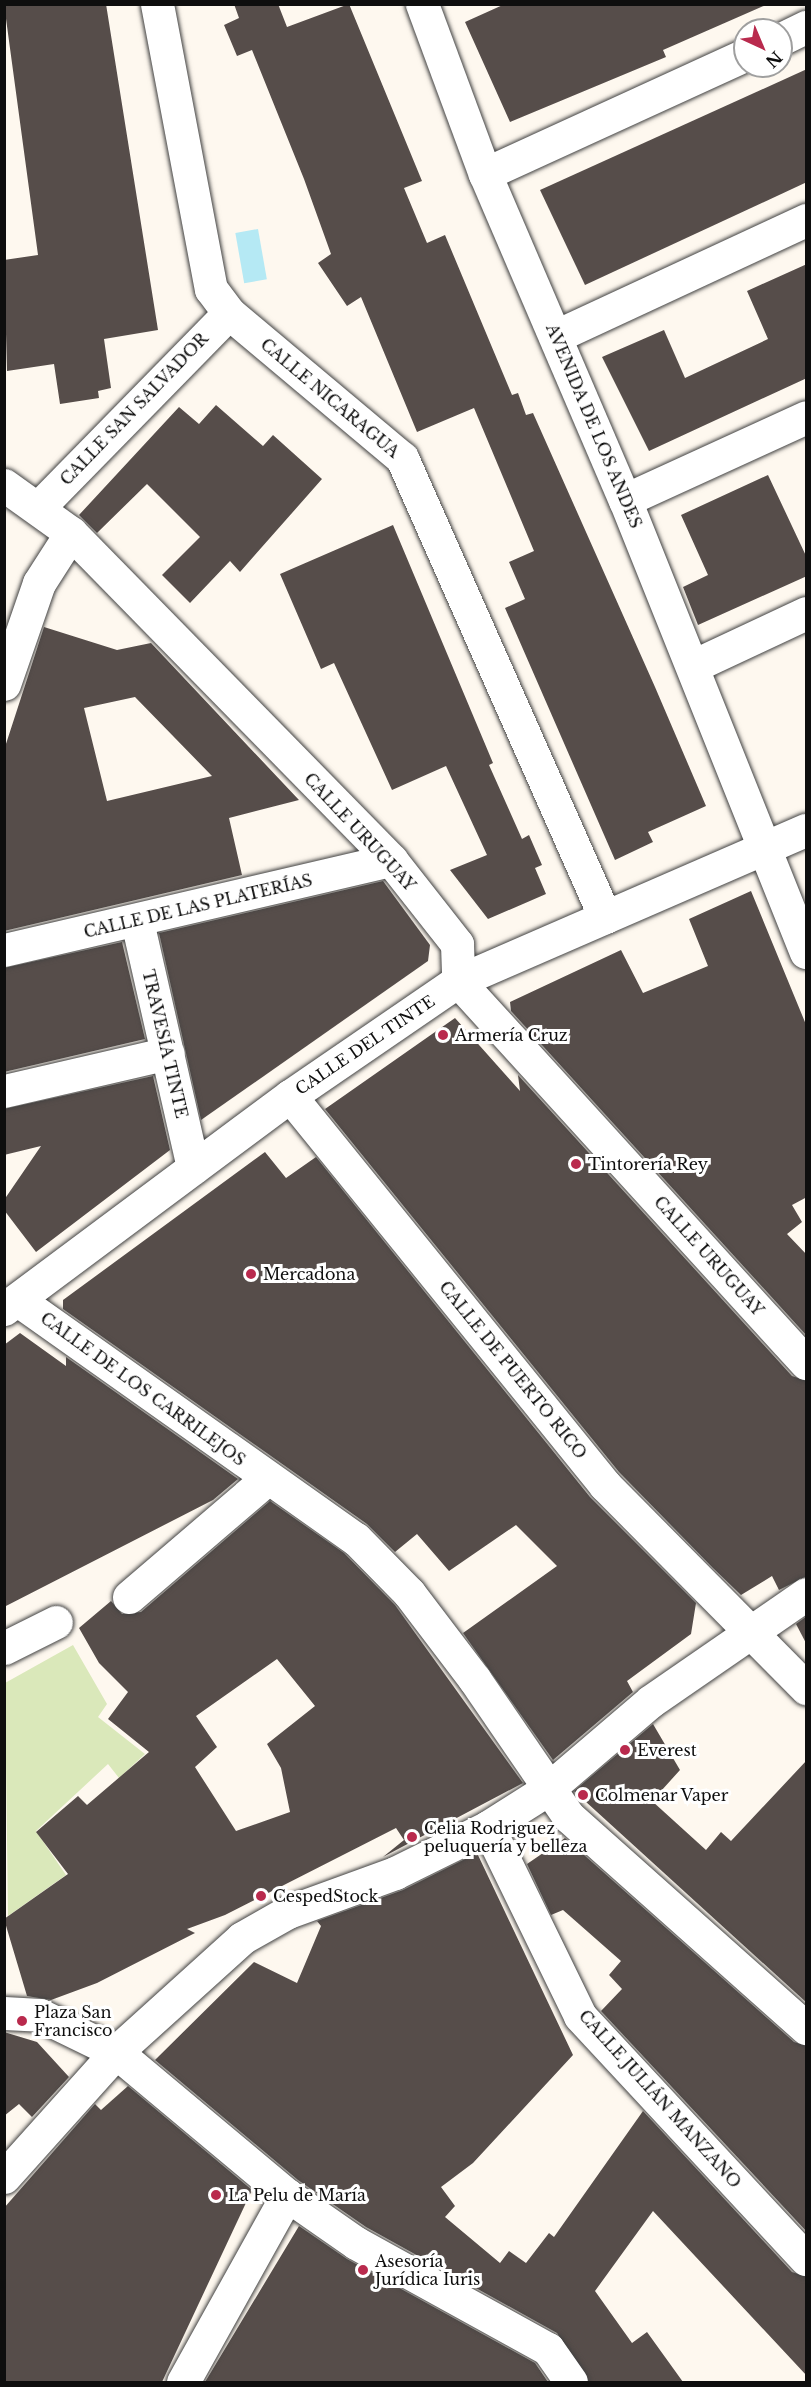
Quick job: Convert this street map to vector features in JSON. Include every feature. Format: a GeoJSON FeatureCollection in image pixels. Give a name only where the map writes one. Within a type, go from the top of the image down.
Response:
{"type":"FeatureCollection","features":[{"type":"Feature","properties":{"kind":"street","name":"CALLE NICARAGUA"},"geometry":{"type":"LineString","coordinates":[[157,4],[211,289],[229,313],[402,458],[605,917]]}},
{"type":"Feature","properties":{"kind":"street","name":"AVENIDA DE LOS ANDES"},"geometry":{"type":"LineString","coordinates":[[422,4],[485,174],[625,500],[807,952]]}},
{"type":"Feature","properties":{"kind":"street"},"geometry":{"type":"LineString","coordinates":[[793,33],[807,27]]}},
{"type":"Feature","properties":{"kind":"street"},"geometry":{"type":"LineString","coordinates":[[485,174],[733,60]]}},
{"type":"Feature","properties":{"kind":"street"},"geometry":{"type":"LineString","coordinates":[[556,336],[807,220]]}},
{"type":"Feature","properties":{"kind":"street","name":"CALLE SAN SALVADOR"},"geometry":{"type":"LineString","coordinates":[[40,506],[229,313]]}},
{"type":"Feature","properties":{"kind":"street"},"geometry":{"type":"LineString","coordinates":[[625,500],[807,417]]}},
{"type":"Feature","properties":{"kind":"street","name":"CALLE URUGUAY"},"geometry":{"type":"LineString","coordinates":[[4,485],[40,506],[72,533],[391,860],[457,944],[458,981],[807,1363]]}},
{"type":"Feature","properties":{"kind":"street"},"geometry":{"type":"LineString","coordinates":[[4,684],[39,583],[72,533]]}},
{"type":"Feature","properties":{"kind":"street"},"geometry":{"type":"LineString","coordinates":[[693,666],[807,613]]}},
{"type":"Feature","properties":{"kind":"street","name":"CALLE DEL TINTE"},"geometry":{"type":"LineString","coordinates":[[11,1304],[290,1096],[458,981],[807,830]]}},
{"type":"Feature","properties":{"kind":"street","name":"CALLE DE LAS PLATERÍAS"},"geometry":{"type":"LineString","coordinates":[[4,950],[138,921],[391,860]]}},
{"type":"Feature","properties":{"kind":"street","name":"TRAVESÍA TINTE"},"geometry":{"type":"LineString","coordinates":[[138,921],[193,1168]]}},
{"type":"Feature","properties":{"kind":"street"},"geometry":{"type":"LineString","coordinates":[[4,1091],[168,1053]]}},
{"type":"Feature","properties":{"kind":"street","name":"CALLE DE PUERTO RICO"},"geometry":{"type":"LineString","coordinates":[[290,1096],[605,1485],[807,1688]]}},
{"type":"Feature","properties":{"kind":"street","name":"CALLE DE LOS CARRILEJOS"},"geometry":{"type":"LineString","coordinates":[[11,1304],[356,1539],[409,1593],[568,1816],[807,2028]]}},
{"type":"Feature","properties":{"kind":"street"},"geometry":{"type":"LineString","coordinates":[[129,1597],[268,1478]]}},
{"type":"Feature","properties":{"kind":"street"},"geometry":{"type":"LineString","coordinates":[[4,2177],[116,2052],[242,1938],[288,1912],[395,1873],[488,1827],[548,1789],[651,1701],[807,1594]]}},
{"type":"Feature","properties":{"kind":"street"},"geometry":{"type":"LineString","coordinates":[[4,1648],[56,1622]]}},
{"type":"Feature","properties":{"kind":"street","name":"CALLE JULIÁN MANZANO"},"geometry":{"type":"LineString","coordinates":[[488,1827],[580,2016],[807,2259]]}},
{"type":"Feature","properties":{"kind":"street"},"geometry":{"type":"LineString","coordinates":[[4,2013],[40,2015],[116,2052],[287,2195],[356,2242],[548,2349],[571,2382]]}},
{"type":"Feature","properties":{"kind":"street"},"geometry":{"type":"LineString","coordinates":[[183,2382],[287,2195]]}},
{"type":"Feature","properties":{"kind":"green space"},"geometry":{"type":"Polygon","coordinates":[[[73,1645],[107,1704],[98,1717],[145,1754],[119,1778],[108,1764],[36,1831],[66,1875],[8,1916],[5,1683],[73,1645]]]}},
{"type":"Feature","properties":{"kind":"water"},"geometry":{"type":"Polygon","coordinates":[[[258,229],[267,279],[244,283],[235,233],[258,229]]]}},
{"type":"Feature","properties":{"kind":"building"},"geometry":{"type":"Polygon","coordinates":[[[4,4],[106,4],[158,330],[104,339],[111,388],[98,391],[99,398],[60,404],[54,364],[7,371],[4,260],[38,255],[4,4]]]}},
{"type":"Feature","properties":{"kind":"building"},"geometry":{"type":"Polygon","coordinates":[[[234,4],[278,4],[287,27],[349,4],[422,181],[404,188],[427,243],[445,235],[512,395],[518,393],[526,415],[533,413],[655,687],[706,806],[648,832],[653,842],[615,860],[505,608],[525,599],[509,562],[534,551],[474,408],[417,432],[361,297],[347,306],[318,263],[331,254],[304,179],[252,50],[237,56],[224,25],[239,18],[234,4]]]}},
{"type":"Feature","properties":{"kind":"building"},"geometry":{"type":"Polygon","coordinates":[[[505,4],[768,4],[663,50],[666,57],[510,122],[465,22],[505,4]]]}},
{"type":"Feature","properties":{"kind":"building"},"geometry":{"type":"Polygon","coordinates":[[[807,69],[807,182],[585,285],[540,190],[787,78],[793,78],[793,75],[807,69]]]}},
{"type":"Feature","properties":{"kind":"building"},"geometry":{"type":"Polygon","coordinates":[[[807,264],[807,378],[649,451],[602,357],[664,330],[685,378],[768,339],[747,291],[807,264]]]}},
{"type":"Feature","properties":{"kind":"building"},"geometry":{"type":"Polygon","coordinates":[[[216,405],[263,446],[273,435],[322,479],[240,572],[230,561],[190,603],[162,575],[200,537],[147,484],[97,533],[79,515],[179,407],[199,424],[216,405]]]}},
{"type":"Feature","properties":{"kind":"building"},"geometry":{"type":"Polygon","coordinates":[[[768,475],[807,558],[807,576],[698,625],[683,587],[708,575],[681,515],[768,475]]]}},
{"type":"Feature","properties":{"kind":"building"},"geometry":{"type":"Polygon","coordinates":[[[393,525],[493,763],[489,765],[522,839],[529,835],[542,865],[535,868],[546,894],[488,919],[450,870],[487,855],[446,766],[392,790],[334,663],[321,669],[280,574],[393,525]]]}},
{"type":"Feature","properties":{"kind":"building"},"geometry":{"type":"Polygon","coordinates":[[[44,627],[117,650],[151,643],[299,800],[229,818],[242,875],[4,931],[4,750],[44,627]],[[135,697],[84,708],[107,801],[212,776],[135,697]]]}},
{"type":"Feature","properties":{"kind":"building"},"geometry":{"type":"Polygon","coordinates":[[[383,881],[430,945],[428,961],[201,1120],[159,933],[383,881]]]}},
{"type":"Feature","properties":{"kind":"building"},"geometry":{"type":"Polygon","coordinates":[[[751,891],[807,1027],[807,1197],[792,1205],[802,1222],[787,1234],[807,1255],[807,1336],[511,1011],[510,1002],[621,950],[643,993],[708,966],[689,919],[751,891]]]}},
{"type":"Feature","properties":{"kind":"building"},"geometry":{"type":"Polygon","coordinates":[[[122,942],[145,1039],[4,1072],[4,968],[122,942]]]}},
{"type":"Feature","properties":{"kind":"building"},"geometry":{"type":"Polygon","coordinates":[[[455,1018],[520,1091],[518,1075],[792,1376],[807,1381],[807,1576],[779,1590],[772,1576],[741,1595],[713,1568],[619,1472],[325,1109],[455,1018]]]}},
{"type":"Feature","properties":{"kind":"building"},"geometry":{"type":"Polygon","coordinates":[[[153,1076],[170,1150],[36,1252],[4,1210],[4,1200],[41,1146],[4,1155],[4,1109],[153,1076]]]}},
{"type":"Feature","properties":{"kind":"building"},"geometry":{"type":"Polygon","coordinates":[[[265,1152],[286,1178],[316,1157],[590,1497],[696,1603],[691,1634],[627,1681],[633,1692],[553,1760],[463,1633],[557,1566],[516,1525],[449,1571],[417,1534],[395,1552],[367,1524],[63,1309],[63,1300],[265,1152]]]}},
{"type":"Feature","properties":{"kind":"building"},"geometry":{"type":"Polygon","coordinates":[[[20,1333],[66,1366],[66,1357],[238,1479],[213,1500],[4,1607],[4,1345],[20,1333]]]}},
{"type":"Feature","properties":{"kind":"building"},"geometry":{"type":"Polygon","coordinates":[[[270,1501],[344,1553],[395,1605],[523,1783],[383,1857],[404,1840],[396,1828],[225,1915],[187,1929],[195,1933],[97,1983],[51,2000],[27,1996],[4,1919],[68,1874],[36,1832],[78,1796],[87,1805],[149,1752],[108,1719],[128,1692],[99,1663],[79,1628],[111,1601],[122,1614],[141,1612],[270,1501]],[[277,1659],[196,1716],[217,1747],[195,1767],[236,1831],[290,1812],[281,1768],[267,1744],[315,1706],[277,1659]]]}},
{"type":"Feature","properties":{"kind":"building"},"geometry":{"type":"Polygon","coordinates":[[[807,1616],[807,1645],[796,1624],[807,1616]]]}},
{"type":"Feature","properties":{"kind":"building"},"geometry":{"type":"Polygon","coordinates":[[[653,1724],[680,1770],[652,1801],[706,1850],[721,1832],[731,1841],[807,1760],[807,2003],[574,1791],[653,1724]]]}},
{"type":"Feature","properties":{"kind":"building"},"geometry":{"type":"Polygon","coordinates":[[[565,1838],[794,2042],[807,2046],[807,2232],[601,2011],[622,1989],[609,1975],[621,1961],[563,1910],[551,1915],[527,1864],[565,1838]]]}},
{"type":"Feature","properties":{"kind":"building"},"geometry":{"type":"Polygon","coordinates":[[[477,1853],[573,2055],[473,2163],[441,2187],[455,2206],[445,2217],[500,2263],[509,2251],[526,2263],[549,2233],[554,2237],[643,2111],[792,2272],[807,2277],[807,2376],[653,2211],[595,2291],[632,2343],[647,2332],[683,2382],[589,2382],[557,2333],[366,2227],[298,2180],[155,2060],[254,1962],[297,1983],[321,1926],[317,1921],[403,1890],[477,1853]]]}},
{"type":"Feature","properties":{"kind":"building"},"geometry":{"type":"Polygon","coordinates":[[[4,2032],[37,2042],[69,2077],[32,2117],[19,2104],[4,2116],[4,2032]]]}},
{"type":"Feature","properties":{"kind":"building"},"geometry":{"type":"Polygon","coordinates":[[[128,2086],[252,2190],[162,2382],[4,2382],[4,2208],[95,2104],[101,2110],[128,2086]]]}},
{"type":"Feature","properties":{"kind":"building"},"geometry":{"type":"Polygon","coordinates":[[[299,2226],[347,2259],[535,2363],[548,2382],[205,2382],[299,2226]]]}},
{"type":"Feature","properties":{"kind":"place","name":"Armería Cruz"},"geometry":{"type":"Point","coordinates":[443,1035]}},
{"type":"Feature","properties":{"kind":"place","name":"Tintorería Rey"},"geometry":{"type":"Point","coordinates":[576,1164]}},
{"type":"Feature","properties":{"kind":"place","name":"Mercadona"},"geometry":{"type":"Point","coordinates":[251,1274]}},
{"type":"Feature","properties":{"kind":"place","name":"Everest"},"geometry":{"type":"Point","coordinates":[625,1750]}},
{"type":"Feature","properties":{"kind":"place","name":"Colmenar Vaper"},"geometry":{"type":"Point","coordinates":[583,1795]}},
{"type":"Feature","properties":{"kind":"place","name":"Celia Rodriguez peluquería y belleza"},"geometry":{"type":"Point","coordinates":[412,1837]}},
{"type":"Feature","properties":{"kind":"place","name":"CespedStock"},"geometry":{"type":"Point","coordinates":[261,1896]}},
{"type":"Feature","properties":{"kind":"place","name":"Plaza San Francisco"},"geometry":{"type":"Point","coordinates":[22,2021]}},
{"type":"Feature","properties":{"kind":"place","name":"La Pelu de María"},"geometry":{"type":"Point","coordinates":[216,2195]}},
{"type":"Feature","properties":{"kind":"place","name":"Asesoría Jurídica Iuris"},"geometry":{"type":"Point","coordinates":[363,2270]}}]}
